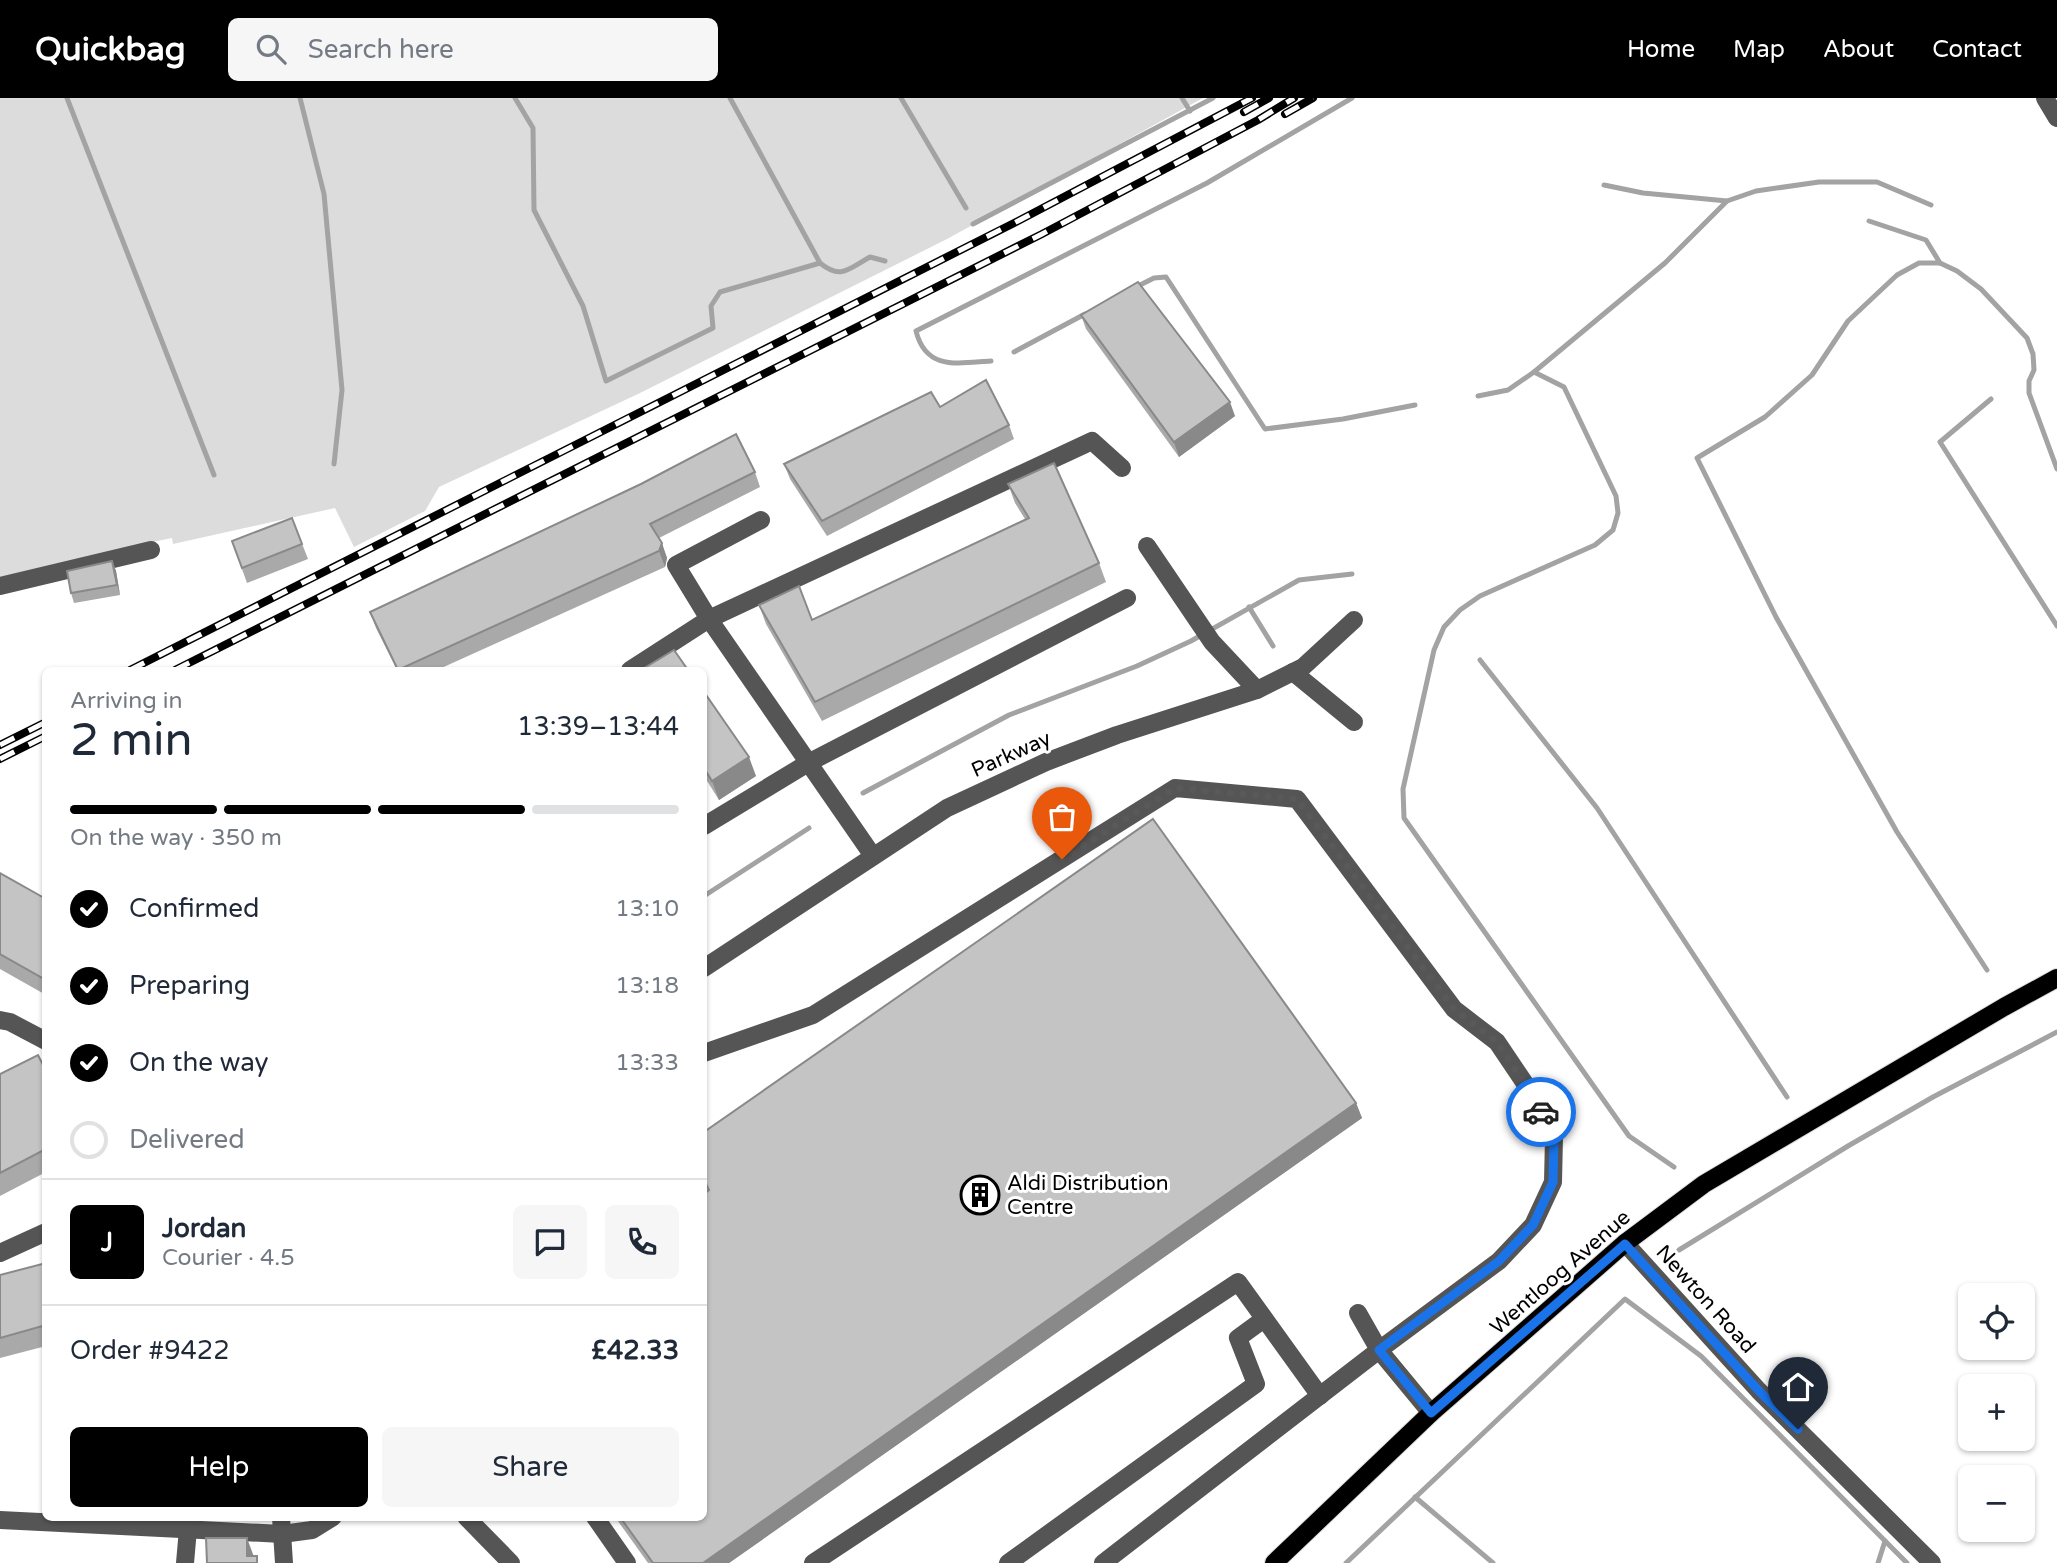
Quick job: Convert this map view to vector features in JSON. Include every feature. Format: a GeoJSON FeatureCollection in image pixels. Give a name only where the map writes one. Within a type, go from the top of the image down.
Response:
{"type":"FeatureCollection","features":[{"type":"Feature","properties":{"kind":"main road","name":"Wentloog Avenue"},"geometry":{"type":"LineString","coordinates":[[1274,1563],[1431,1413],[1625,1244],[1704,1184],[2057,978]]}},
{"type":"Feature","properties":{"kind":"street"},"geometry":{"type":"LineString","coordinates":[[2045,98],[2057,118]]}},
{"type":"Feature","properties":{"kind":"street"},"geometry":{"type":"LineString","coordinates":[[635,667],[709,620],[1092,441],[1122,468]]}},
{"type":"Feature","properties":{"kind":"street"},"geometry":{"type":"LineString","coordinates":[[761,520],[676,565],[709,620],[873,856]]}},
{"type":"Feature","properties":{"kind":"street"},"geometry":{"type":"LineString","coordinates":[[1147,546],[1212,642],[1257,690]]}},
{"type":"Feature","properties":{"kind":"street"},"geometry":{"type":"LineString","coordinates":[[0,586],[151,550]]}},
{"type":"Feature","properties":{"kind":"street"},"geometry":{"type":"LineString","coordinates":[[707,824],[808,763],[1127,598]]}},
{"type":"Feature","properties":{"kind":"street","name":"Parkway"},"geometry":{"type":"LineString","coordinates":[[707,966],[947,808],[1046,762],[1117,735],[1257,690],[1303,667],[1354,620]]}},
{"type":"Feature","properties":{"kind":"street"},"geometry":{"type":"LineString","coordinates":[[1293,672],[1354,722]]}},
{"type":"Feature","properties":{"kind":"street"},"geometry":{"type":"LineString","coordinates":[[707,1053],[813,1015],[1175,788],[1297,799],[1454,1009],[1497,1042],[1530,1091],[1554,1137],[1553,1182],[1533,1225],[1499,1261],[1103,1563]]}},
{"type":"Feature","properties":{"kind":"street"},"geometry":{"type":"LineString","coordinates":[[0,1020],[10,1022],[42,1039]]}},
{"type":"Feature","properties":{"kind":"street"},"geometry":{"type":"LineString","coordinates":[[0,1253],[42,1234]]}},
{"type":"Feature","properties":{"kind":"street","name":"Newton Road"},"geometry":{"type":"LineString","coordinates":[[1625,1244],[1759,1391],[1932,1563]]}},
{"type":"Feature","properties":{"kind":"street"},"geometry":{"type":"LineString","coordinates":[[813,1563],[1238,1282],[1320,1396]]}},
{"type":"Feature","properties":{"kind":"street"},"geometry":{"type":"LineString","coordinates":[[1358,1313],[1379,1350],[1431,1413]]}},
{"type":"Feature","properties":{"kind":"street"},"geometry":{"type":"LineString","coordinates":[[1007,1563],[1256,1384],[1238,1338],[1264,1319]]}},
{"type":"Feature","properties":{"kind":"street"},"geometry":{"type":"LineString","coordinates":[[0,1520],[42,1521]]}},
{"type":"Feature","properties":{"kind":"street"},"geometry":{"type":"LineString","coordinates":[[72,1521],[144,1522],[188,1530],[281,1526],[312,1530],[327,1521]]}},
{"type":"Feature","properties":{"kind":"street"},"geometry":{"type":"LineString","coordinates":[[470,1521],[512,1563]]}},
{"type":"Feature","properties":{"kind":"street"},"geometry":{"type":"LineString","coordinates":[[598,1521],[627,1563]]}},
{"type":"Feature","properties":{"kind":"street"},"geometry":{"type":"LineString","coordinates":[[281,1526],[284,1563]]}},
{"type":"Feature","properties":{"kind":"street"},"geometry":{"type":"LineString","coordinates":[[185,1563],[188,1530]]}},
{"type":"Feature","properties":{"kind":"shaded area"},"geometry":{"type":"Polygon","coordinates":[[[0,98],[1203,98],[947,239],[638,394],[439,487],[425,511],[354,547],[335,508],[173,544],[172,538],[150,542],[0,579],[0,98]]]}},
{"type":"Feature","properties":{"kind":"building"},"geometry":{"type":"Polygon","coordinates":[[[1138,282],[1230,402],[1174,442],[1081,315],[1138,282]]]}},
{"type":"Feature","properties":{"kind":"building"},"geometry":{"type":"Polygon","coordinates":[[[986,380],[1009,425],[822,521],[784,464],[931,392],[940,407],[986,380]]]}},
{"type":"Feature","properties":{"kind":"building"},"geometry":{"type":"Polygon","coordinates":[[[736,434],[755,472],[650,524],[662,543],[659,551],[405,667],[397,667],[370,612],[641,484],[736,434]]]}},
{"type":"Feature","properties":{"kind":"building"},"geometry":{"type":"Polygon","coordinates":[[[1054,463],[1099,563],[815,702],[759,605],[799,586],[812,620],[1029,518],[1008,484],[1054,463]]]}},
{"type":"Feature","properties":{"kind":"building"},"geometry":{"type":"Polygon","coordinates":[[[292,518],[302,544],[242,568],[232,541],[292,518]]]}},
{"type":"Feature","properties":{"kind":"building"},"geometry":{"type":"Polygon","coordinates":[[[112,561],[117,585],[71,593],[67,571],[112,561]]]}},
{"type":"Feature","properties":{"kind":"building"},"geometry":{"type":"Polygon","coordinates":[[[674,650],[686,667],[646,667],[674,650]]]}},
{"type":"Feature","properties":{"kind":"building"},"geometry":{"type":"Polygon","coordinates":[[[707,696],[749,757],[712,781],[707,773],[707,696]]]}},
{"type":"Feature","properties":{"kind":"building","name":"Aldi Distribution Centre"},"geometry":{"type":"Polygon","coordinates":[[[1153,819],[1356,1103],[703,1563],[653,1563],[623,1521],[707,1521],[707,1130],[1153,819]]]}},
{"type":"Feature","properties":{"kind":"building"},"geometry":{"type":"Polygon","coordinates":[[[0,873],[42,897],[42,978],[0,954],[0,873]]]}},
{"type":"Feature","properties":{"kind":"building"},"geometry":{"type":"Polygon","coordinates":[[[38,1055],[42,1063],[42,1151],[0,1173],[0,1074],[38,1055]]]}},
{"type":"Feature","properties":{"kind":"building"},"geometry":{"type":"Polygon","coordinates":[[[42,1264],[42,1326],[0,1338],[0,1275],[42,1264]]]}},
{"type":"Feature","properties":{"kind":"building"},"geometry":{"type":"Polygon","coordinates":[[[206,1538],[247,1538],[247,1556],[257,1556],[257,1563],[207,1563],[206,1538]]]}},
{"type":"Feature","properties":{"kind":"waterway"},"geometry":{"type":"LineString","coordinates":[[67,98],[214,475]]}},
{"type":"Feature","properties":{"kind":"waterway"},"geometry":{"type":"LineString","coordinates":[[300,98],[324,194],[342,390],[334,464]]}},
{"type":"Feature","properties":{"kind":"waterway"},"geometry":{"type":"LineString","coordinates":[[515,98],[533,128],[534,210],[583,306],[606,381],[713,328],[711,306],[720,292],[820,263]]}},
{"type":"Feature","properties":{"kind":"waterway"},"geometry":{"type":"LineString","coordinates":[[730,98],[820,263],[839,272],[870,257],[885,261]]}},
{"type":"Feature","properties":{"kind":"waterway"},"geometry":{"type":"LineString","coordinates":[[901,98],[966,208]]}},
{"type":"Feature","properties":{"kind":"waterway"},"geometry":{"type":"LineString","coordinates":[[1182,98],[1190,111]]}},
{"type":"Feature","properties":{"kind":"waterway"},"geometry":{"type":"LineString","coordinates":[[973,224],[1213,98]]}},
{"type":"Feature","properties":{"kind":"waterway"},"geometry":{"type":"LineString","coordinates":[[991,361],[955,363],[935,359],[927,353],[916,331],[1207,183],[1352,98]]}},
{"type":"Feature","properties":{"kind":"waterway"},"geometry":{"type":"LineString","coordinates":[[1534,372],[1665,263],[1727,201],[1756,191],[1819,182],[1877,182],[1931,205]]}},
{"type":"Feature","properties":{"kind":"waterway"},"geometry":{"type":"LineString","coordinates":[[1604,185],[1643,193],[1727,201]]}},
{"type":"Feature","properties":{"kind":"waterway"},"geometry":{"type":"LineString","coordinates":[[1869,221],[1926,240],[1940,263]]}},
{"type":"Feature","properties":{"kind":"waterway"},"geometry":{"type":"LineString","coordinates":[[1987,970],[1897,832],[1776,617],[1697,458],[1765,417],[1812,375],[1848,321],[1897,275],[1919,263],[1940,263],[1957,271],[1981,289],[2027,338],[2033,354],[2034,370],[2029,381],[2029,393],[2057,469]]}},
{"type":"Feature","properties":{"kind":"waterway"},"geometry":{"type":"LineString","coordinates":[[1134,288],[1154,278],[1166,277],[1265,429],[1343,419],[1415,405]]}},
{"type":"Feature","properties":{"kind":"waterway"},"geometry":{"type":"LineString","coordinates":[[1014,352],[1085,314]]}},
{"type":"Feature","properties":{"kind":"waterway"},"geometry":{"type":"LineString","coordinates":[[1478,396],[1508,390],[1534,372],[1564,387],[1616,496],[1618,513],[1613,530],[1595,545],[1480,596],[1460,610],[1444,627],[1434,650],[1403,789],[1404,818],[1629,1136],[1674,1167]]}},
{"type":"Feature","properties":{"kind":"waterway"},"geometry":{"type":"LineString","coordinates":[[1991,399],[1940,442],[2057,626]]}},
{"type":"Feature","properties":{"kind":"waterway"},"geometry":{"type":"LineString","coordinates":[[863,793],[1009,715],[1137,666],[1191,641],[1299,580],[1352,574]]}},
{"type":"Feature","properties":{"kind":"waterway"},"geometry":{"type":"LineString","coordinates":[[1249,607],[1273,646]]}},
{"type":"Feature","properties":{"kind":"waterway"},"geometry":{"type":"LineString","coordinates":[[1480,660],[1597,808],[1787,1097]]}},
{"type":"Feature","properties":{"kind":"waterway"},"geometry":{"type":"LineString","coordinates":[[707,894],[809,828]]}},
{"type":"Feature","properties":{"kind":"waterway"},"geometry":{"type":"LineString","coordinates":[[1679,1250],[1848,1146],[1933,1097],[2057,1032]]}},
{"type":"Feature","properties":{"kind":"waterway"},"geometry":{"type":"LineString","coordinates":[[1346,1563],[1625,1299],[1701,1356],[1907,1563]]}},
{"type":"Feature","properties":{"kind":"waterway"},"geometry":{"type":"LineString","coordinates":[[1415,1497],[1493,1563]]}},
{"type":"Feature","properties":{"kind":"waterway"},"geometry":{"type":"LineString","coordinates":[[1878,1563],[1885,1541]]}},
{"type":"Feature","properties":{"kind":"railway"},"geometry":{"type":"LineString","coordinates":[[136,667],[1018,221],[1252,98]]}},
{"type":"Feature","properties":{"kind":"railway"},"geometry":{"type":"LineString","coordinates":[[1244,112],[1269,98]]}},
{"type":"Feature","properties":{"kind":"railway"},"geometry":{"type":"LineString","coordinates":[[181,667],[1042,234],[1258,120],[1294,98]]}},
{"type":"Feature","properties":{"kind":"railway"},"geometry":{"type":"LineString","coordinates":[[1285,114],[1313,98]]}},
{"type":"Feature","properties":{"kind":"railway"},"geometry":{"type":"LineString","coordinates":[[0,745],[42,724]]}},
{"type":"Feature","properties":{"kind":"railway"},"geometry":{"type":"LineString","coordinates":[[0,759],[42,738]]}},
{"type":"Feature","properties":{"kind":"way so far"},"geometry":{"type":"LineString","coordinates":[[1062,859],[1175,788],[1297,799],[1454,1009],[1497,1042],[1541,1112]]}},
{"type":"Feature","properties":{"kind":"place","name":"Aldi Distribution Centre"},"geometry":{"type":"Point","coordinates":[980,1195]}},
{"type":"Feature","properties":{"kind":"route"},"geometry":{"type":"LineString","coordinates":[[1541,1112],[1554,1137],[1553,1182],[1533,1225],[1499,1261],[1379,1350],[1399,1377],[1431,1413],[1625,1244],[1759,1391],[1798,1429]]}}]}
